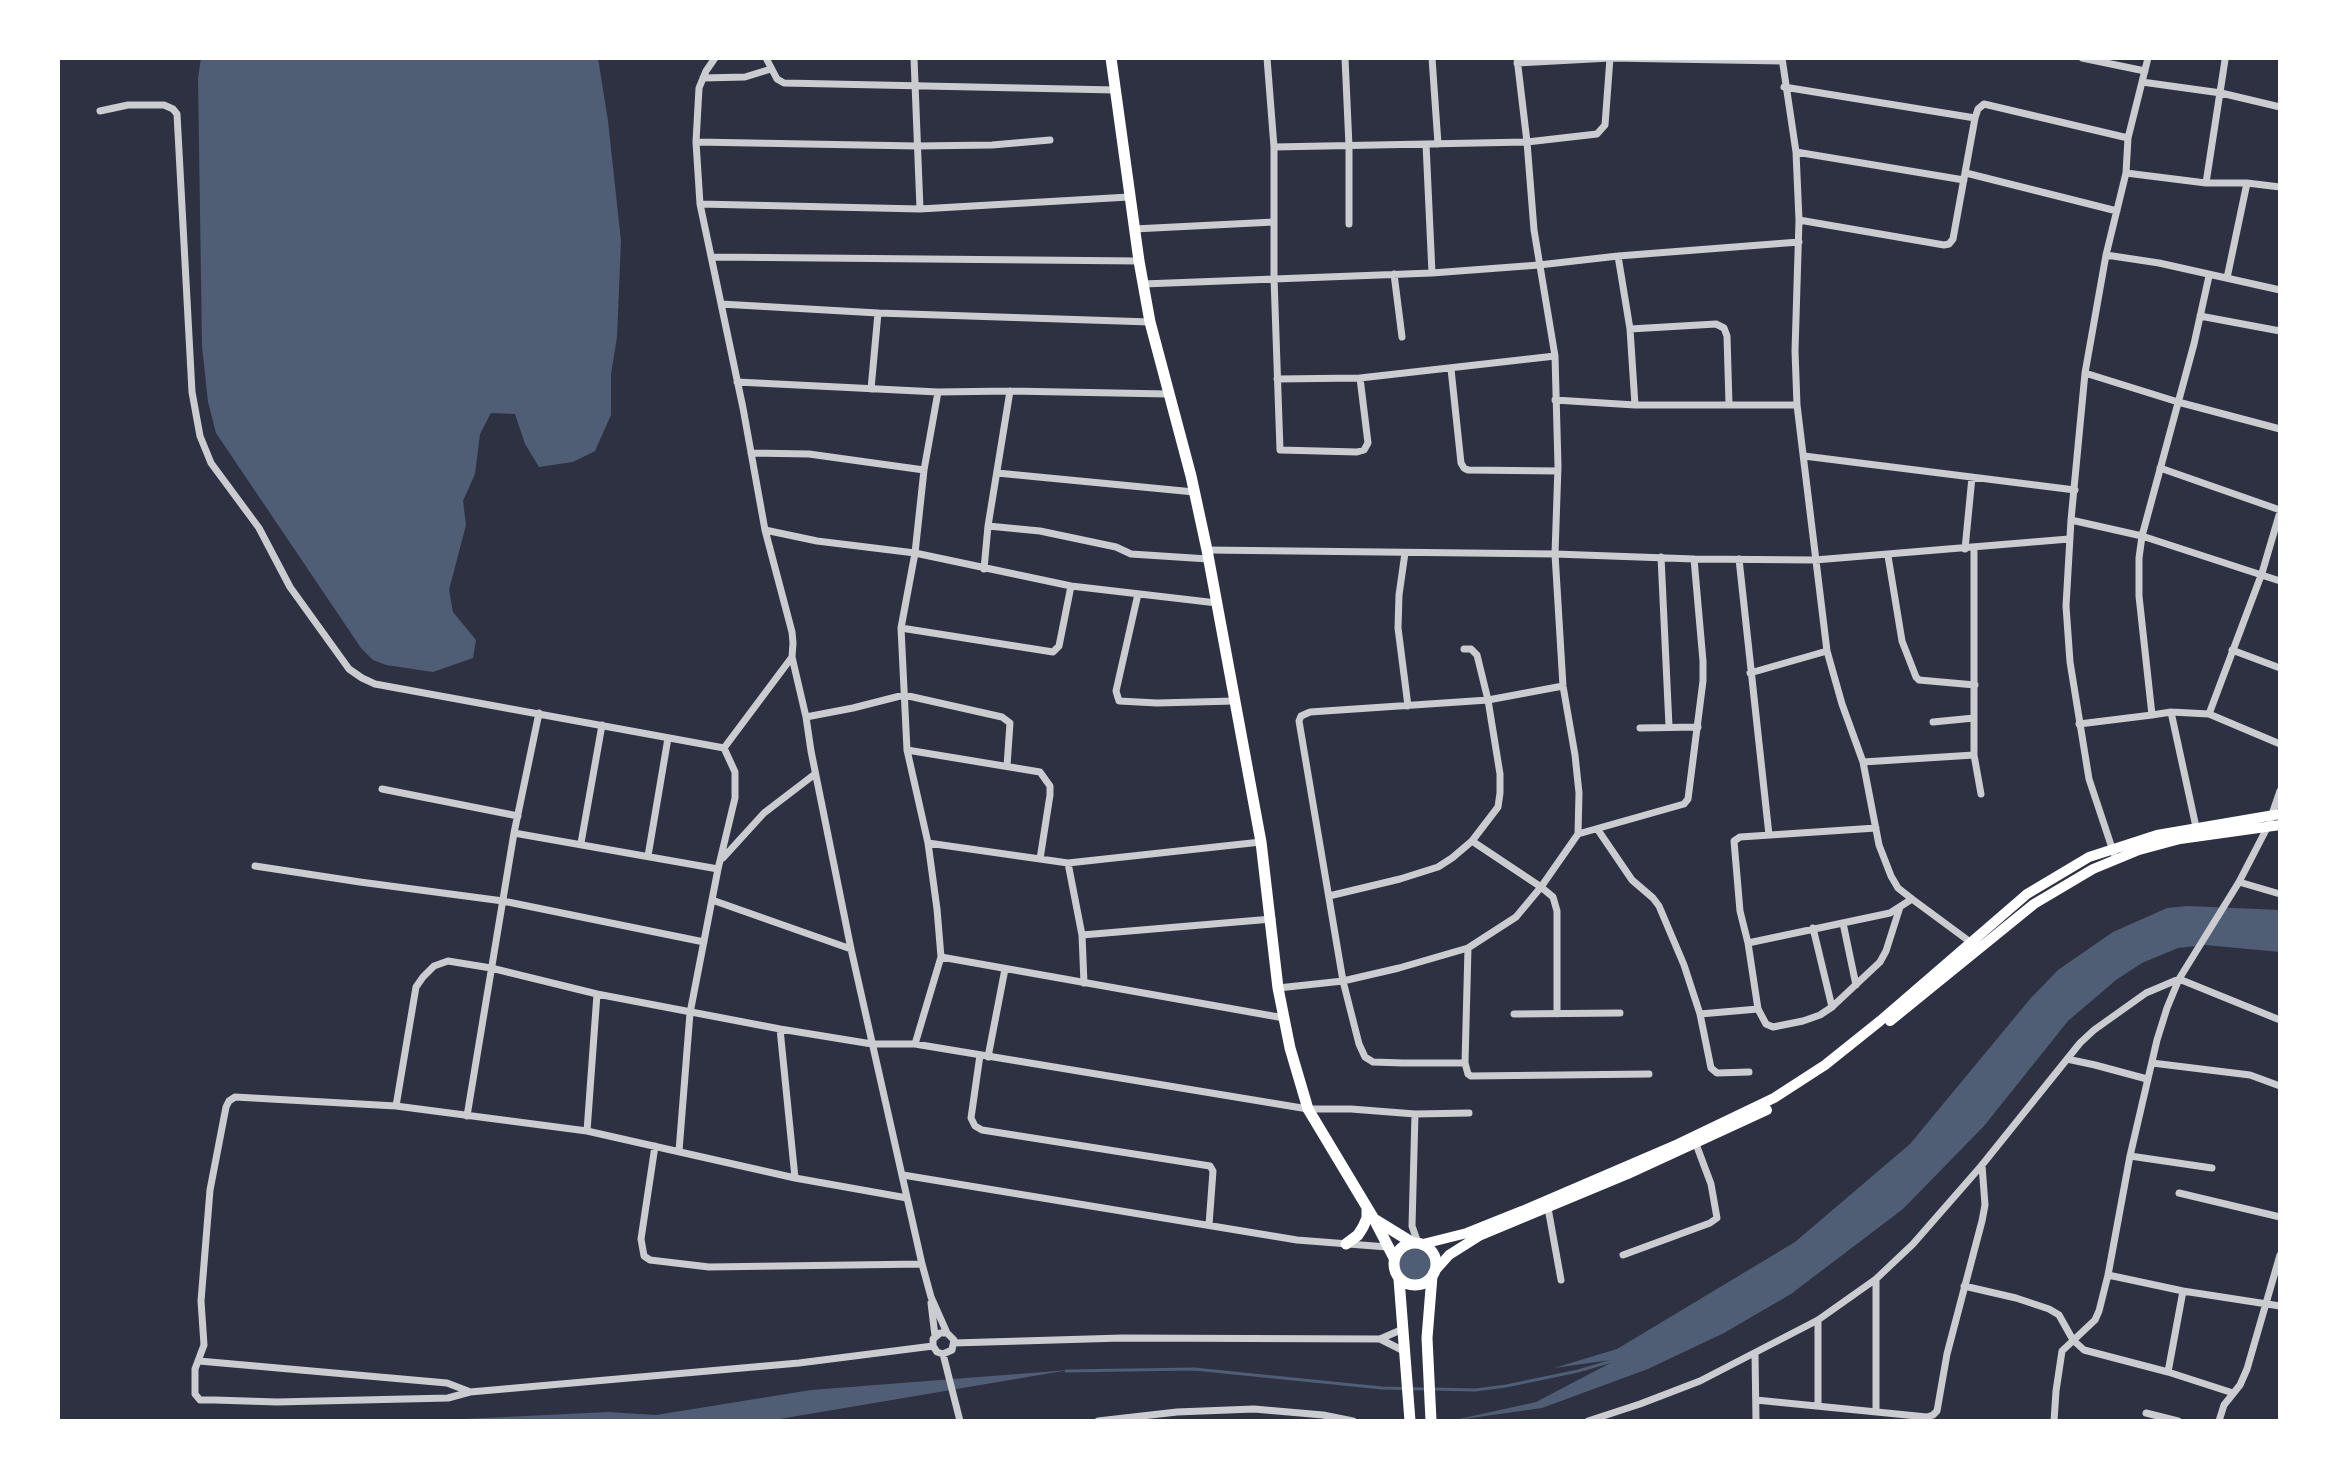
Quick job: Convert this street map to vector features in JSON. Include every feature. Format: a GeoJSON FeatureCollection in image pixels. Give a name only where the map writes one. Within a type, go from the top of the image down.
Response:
{"type":"FeatureCollection","features":[{"type":"Feature","properties":{"kind":"highway"},"geometry":{"type":"LineString","coordinates":[[1111,58],[1143,284],[1208,555],[1261,842],[1278,988],[1290,1048],[1308,1109],[1394,1258],[1399,1279],[1410,1421]]}},
{"type":"Feature","properties":{"kind":"highway"},"geometry":{"type":"LineString","coordinates":[[1370,1214],[1430,1249],[1434,1256],[1436,1265],[1427,1361],[1431,1421]]}},
{"type":"Feature","properties":{"kind":"highway"},"geometry":{"type":"LineString","coordinates":[[1346,1244],[1361,1231],[1370,1214]]}},
{"type":"Feature","properties":{"kind":"highway"},"geometry":{"type":"LineString","coordinates":[[1394,1258],[1401,1247],[1418,1243]]}},
{"type":"Feature","properties":{"kind":"highway"},"geometry":{"type":"LineString","coordinates":[[1399,1279],[1414,1285],[1433,1274]]}},
{"type":"Feature","properties":{"kind":"main road"},"geometry":{"type":"LineString","coordinates":[[1418,1243],[1467,1233],[1522,1211],[1678,1144],[1774,1098],[1814,1073],[1974,946],[2043,898],[2093,869],[2139,850],[2273,819]]}},
{"type":"Feature","properties":{"kind":"main road"},"geometry":{"type":"LineString","coordinates":[[1433,1274],[1449,1255],[1479,1236],[1696,1144],[1806,1087],[1854,1051],[1974,946],[2027,894],[2089,857],[2136,840],[2196,827],[2273,819],[2280,825]]}},
{"type":"Feature","properties":{"kind":"street"},"geometry":{"type":"LineString","coordinates":[[715,58],[699,88],[696,142],[700,204],[765,530],[792,632],[792,657],[872,1044],[931,1297],[954,1343],[944,1356]]}},
{"type":"Feature","properties":{"kind":"street"},"geometry":{"type":"LineString","coordinates":[[766,58],[777,79],[784,83],[1115,90]]}},
{"type":"Feature","properties":{"kind":"street"},"geometry":{"type":"LineString","coordinates":[[914,58],[920,209]]}},
{"type":"Feature","properties":{"kind":"street"},"geometry":{"type":"LineString","coordinates":[[1267,58],[1274,147],[1274,278],[1280,450],[1364,450],[1368,443],[1360,378]]}},
{"type":"Feature","properties":{"kind":"street"},"geometry":{"type":"LineString","coordinates":[[1345,58],[1349,224]]}},
{"type":"Feature","properties":{"kind":"street"},"geometry":{"type":"LineString","coordinates":[[1432,58],[1438,144]]}},
{"type":"Feature","properties":{"kind":"street"},"geometry":{"type":"LineString","coordinates":[[1274,147],[1527,142],[1593,135],[1601,132],[1605,125],[1610,58]]}},
{"type":"Feature","properties":{"kind":"street"},"geometry":{"type":"LineString","coordinates":[[2082,58],[2145,71]]}},
{"type":"Feature","properties":{"kind":"street"},"geometry":{"type":"LineString","coordinates":[[2116,860],[2089,779],[2070,662],[2066,606],[2069,539],[2085,373],[2106,255],[2126,173],[2128,138],[2148,58]]}},
{"type":"Feature","properties":{"kind":"street"},"geometry":{"type":"LineString","coordinates":[[1278,988],[1343,981],[1468,948],[1516,917],[1578,834],[1577,780],[1563,686],[1555,554],[1558,471],[1555,356],[1530,197],[1517,60],[1782,59],[1796,152],[1799,220],[1795,351],[1797,405],[1827,651],[1863,762],[1879,845],[1891,876],[1898,888],[1974,946]]}},
{"type":"Feature","properties":{"kind":"street"},"geometry":{"type":"LineString","coordinates":[[2206,183],[2225,60]]}},
{"type":"Feature","properties":{"kind":"street"},"geometry":{"type":"LineString","coordinates":[[703,78],[745,77],[771,69]]}},
{"type":"Feature","properties":{"kind":"street"},"geometry":{"type":"LineString","coordinates":[[2142,82],[2221,93],[2280,107]]}},
{"type":"Feature","properties":{"kind":"street"},"geometry":{"type":"LineString","coordinates":[[1784,87],[1975,118]]}},
{"type":"Feature","properties":{"kind":"street"},"geometry":{"type":"LineString","coordinates":[[1799,220],[1947,245],[1953,239],[1975,118],[1979,106],[1986,103],[2128,138]]}},
{"type":"Feature","properties":{"kind":"street"},"geometry":{"type":"LineString","coordinates":[[100,111],[128,105],[164,105],[177,114],[192,392],[200,436],[211,463],[259,528],[290,587],[349,669],[375,684],[724,748]]}},
{"type":"Feature","properties":{"kind":"street"},"geometry":{"type":"LineString","coordinates":[[696,142],[917,146],[1050,140]]}},
{"type":"Feature","properties":{"kind":"street"},"geometry":{"type":"LineString","coordinates":[[1426,144],[1432,273]]}},
{"type":"Feature","properties":{"kind":"street"},"geometry":{"type":"LineString","coordinates":[[1796,152],[1965,176],[2117,211]]}},
{"type":"Feature","properties":{"kind":"street"},"geometry":{"type":"LineString","coordinates":[[2126,173],[2206,183],[2280,187]]}},
{"type":"Feature","properties":{"kind":"street"},"geometry":{"type":"LineString","coordinates":[[2227,278],[2247,183]]}},
{"type":"Feature","properties":{"kind":"street"},"geometry":{"type":"LineString","coordinates":[[700,204],[920,209],[1129,197]]}},
{"type":"Feature","properties":{"kind":"street"},"geometry":{"type":"LineString","coordinates":[[1134,229],[1274,222]]}},
{"type":"Feature","properties":{"kind":"street"},"geometry":{"type":"LineString","coordinates":[[1143,284],[1432,273],[1799,242]]}},
{"type":"Feature","properties":{"kind":"street"},"geometry":{"type":"LineString","coordinates":[[2106,255],[2159,263],[2280,290]]}},
{"type":"Feature","properties":{"kind":"street"},"geometry":{"type":"LineString","coordinates":[[1618,256],[1630,329],[1635,405]]}},
{"type":"Feature","properties":{"kind":"street"},"geometry":{"type":"LineString","coordinates":[[712,257],[1139,261]]}},
{"type":"Feature","properties":{"kind":"street"},"geometry":{"type":"LineString","coordinates":[[1394,274],[1402,337]]}},
{"type":"Feature","properties":{"kind":"street"},"geometry":{"type":"LineString","coordinates":[[2152,715],[2139,596],[2142,536],[2209,276]]}},
{"type":"Feature","properties":{"kind":"street"},"geometry":{"type":"LineString","coordinates":[[721,304],[878,313],[1150,322]]}},
{"type":"Feature","properties":{"kind":"street"},"geometry":{"type":"LineString","coordinates":[[871,389],[878,313]]}},
{"type":"Feature","properties":{"kind":"street"},"geometry":{"type":"LineString","coordinates":[[2200,316],[2280,331]]}},
{"type":"Feature","properties":{"kind":"street"},"geometry":{"type":"LineString","coordinates":[[1630,329],[1722,326],[1727,336],[1729,404]]}},
{"type":"Feature","properties":{"kind":"street"},"geometry":{"type":"LineString","coordinates":[[1277,379],[1360,378],[1555,356]]}},
{"type":"Feature","properties":{"kind":"street"},"geometry":{"type":"LineString","coordinates":[[1451,369],[1464,468],[1558,471]]}},
{"type":"Feature","properties":{"kind":"street"},"geometry":{"type":"LineString","coordinates":[[2085,373],[2280,429]]}},
{"type":"Feature","properties":{"kind":"street"},"geometry":{"type":"LineString","coordinates":[[737,382],[938,392],[1168,394]]}},
{"type":"Feature","properties":{"kind":"street"},"geometry":{"type":"LineString","coordinates":[[984,569],[1010,391]]}},
{"type":"Feature","properties":{"kind":"street"},"geometry":{"type":"LineString","coordinates":[[915,1044],[941,957],[928,843],[907,750],[901,628],[938,392]]}},
{"type":"Feature","properties":{"kind":"street"},"geometry":{"type":"LineString","coordinates":[[1555,400],[1635,405],[1797,405]]}},
{"type":"Feature","properties":{"kind":"street"},"geometry":{"type":"LineString","coordinates":[[751,453],[809,454],[924,470]]}},
{"type":"Feature","properties":{"kind":"street"},"geometry":{"type":"LineString","coordinates":[[1804,456],[2075,490]]}},
{"type":"Feature","properties":{"kind":"street"},"geometry":{"type":"LineString","coordinates":[[2160,468],[2280,511],[2262,573],[2209,714]]}},
{"type":"Feature","properties":{"kind":"street"},"geometry":{"type":"LineString","coordinates":[[997,473],[1194,492]]}},
{"type":"Feature","properties":{"kind":"street"},"geometry":{"type":"LineString","coordinates":[[1972,477],[1970,549],[1974,755],[1981,794]]}},
{"type":"Feature","properties":{"kind":"street"},"geometry":{"type":"LineString","coordinates":[[2071,520],[2142,536],[2280,581]]}},
{"type":"Feature","properties":{"kind":"street"},"geometry":{"type":"LineString","coordinates":[[988,526],[1040,531],[1116,547],[1131,554],[1208,555],[1555,554],[1815,560],[2069,539]]}},
{"type":"Feature","properties":{"kind":"street"},"geometry":{"type":"LineString","coordinates":[[765,530],[817,541],[915,553],[1071,586],[1217,603]]}},
{"type":"Feature","properties":{"kind":"street"},"geometry":{"type":"LineString","coordinates":[[1405,553],[1398,628],[1408,706]]}},
{"type":"Feature","properties":{"kind":"street"},"geometry":{"type":"LineString","coordinates":[[1888,556],[1902,641],[1916,677],[1919,680],[1975,685]]}},
{"type":"Feature","properties":{"kind":"street"},"geometry":{"type":"LineString","coordinates":[[1661,557],[1669,726]]}},
{"type":"Feature","properties":{"kind":"street"},"geometry":{"type":"LineString","coordinates":[[1578,834],[1687,802],[1698,727],[1703,661],[1694,559]]}},
{"type":"Feature","properties":{"kind":"street"},"geometry":{"type":"LineString","coordinates":[[1739,559],[1769,835]]}},
{"type":"Feature","properties":{"kind":"street"},"geometry":{"type":"LineString","coordinates":[[901,628],[1053,652],[1059,646],[1071,586]]}},
{"type":"Feature","properties":{"kind":"street"},"geometry":{"type":"LineString","coordinates":[[1138,594],[1116,691],[1119,701],[1235,701]]}},
{"type":"Feature","properties":{"kind":"street"},"geometry":{"type":"LineString","coordinates":[[1329,896],[1438,867],[1472,841],[1498,807],[1500,774],[1488,700],[1477,655],[1471,649],[1464,649]]}},
{"type":"Feature","properties":{"kind":"street"},"geometry":{"type":"LineString","coordinates":[[2232,650],[2280,668]]}},
{"type":"Feature","properties":{"kind":"street"},"geometry":{"type":"LineString","coordinates":[[1750,673],[1827,651]]}},
{"type":"Feature","properties":{"kind":"street"},"geometry":{"type":"LineString","coordinates":[[724,748],[792,657]]}},
{"type":"Feature","properties":{"kind":"street"},"geometry":{"type":"LineString","coordinates":[[1465,1063],[1373,1062],[1365,1057],[1343,981],[1299,721],[1301,716],[1310,712],[1488,700],[1563,686]]}},
{"type":"Feature","properties":{"kind":"street"},"geometry":{"type":"LineString","coordinates":[[806,717],[904,695],[1002,717],[1010,727],[1007,766]]}},
{"type":"Feature","properties":{"kind":"street"},"geometry":{"type":"LineString","coordinates":[[2079,724],[2171,712],[2209,714],[2280,744]]}},
{"type":"Feature","properties":{"kind":"street"},"geometry":{"type":"LineString","coordinates":[[2171,712],[2196,827]]}},
{"type":"Feature","properties":{"kind":"street"},"geometry":{"type":"LineString","coordinates":[[467,1116],[514,833],[539,713]]}},
{"type":"Feature","properties":{"kind":"street"},"geometry":{"type":"LineString","coordinates":[[1933,722],[1974,718]]}},
{"type":"Feature","properties":{"kind":"street"},"geometry":{"type":"LineString","coordinates":[[581,843],[602,725]]}},
{"type":"Feature","properties":{"kind":"street"},"geometry":{"type":"LineString","coordinates":[[1640,728],[1698,727]]}},
{"type":"Feature","properties":{"kind":"street"},"geometry":{"type":"LineString","coordinates":[[648,856],[668,738]]}},
{"type":"Feature","properties":{"kind":"street"},"geometry":{"type":"LineString","coordinates":[[679,1151],[690,1013],[737,784],[724,748]]}},
{"type":"Feature","properties":{"kind":"street"},"geometry":{"type":"LineString","coordinates":[[907,750],[1040,772],[1050,786],[1040,859]]}},
{"type":"Feature","properties":{"kind":"street"},"geometry":{"type":"LineString","coordinates":[[1863,762],[1974,755]]}},
{"type":"Feature","properties":{"kind":"street"},"geometry":{"type":"LineString","coordinates":[[719,865],[764,813],[815,774]]}},
{"type":"Feature","properties":{"kind":"street"},"geometry":{"type":"LineString","coordinates":[[382,789],[518,816]]}},
{"type":"Feature","properties":{"kind":"street"},"geometry":{"type":"LineString","coordinates":[[2054,1421],[2060,1356],[2095,1320],[2108,1275],[2147,1079],[2167,1008],[2189,960],[2239,882],[2273,819],[2280,791]]}},
{"type":"Feature","properties":{"kind":"street"},"geometry":{"type":"LineString","coordinates":[[1876,828],[1740,837],[1734,841],[1740,911],[1758,1009],[1766,1024],[1773,1027],[1803,1021],[1832,1007],[1880,962],[1900,907]]}},
{"type":"Feature","properties":{"kind":"street"},"geometry":{"type":"LineString","coordinates":[[1598,830],[1632,880],[1659,906],[1700,1014],[1713,1071],[1749,1072]]}},
{"type":"Feature","properties":{"kind":"street"},"geometry":{"type":"LineString","coordinates":[[514,833],[719,865]]}},
{"type":"Feature","properties":{"kind":"street"},"geometry":{"type":"LineString","coordinates":[[1472,841],[1553,897],[1557,911],[1557,1014]]}},
{"type":"Feature","properties":{"kind":"street"},"geometry":{"type":"LineString","coordinates":[[928,843],[1068,863],[1261,842]]}},
{"type":"Feature","properties":{"kind":"street"},"geometry":{"type":"LineString","coordinates":[[1068,863],[1082,935],[1084,983]]}},
{"type":"Feature","properties":{"kind":"street"},"geometry":{"type":"LineString","coordinates":[[255,866],[503,901],[704,942]]}},
{"type":"Feature","properties":{"kind":"street"},"geometry":{"type":"LineString","coordinates":[[2239,882],[2280,894]]}},
{"type":"Feature","properties":{"kind":"street"},"geometry":{"type":"LineString","coordinates":[[1748,943],[1890,913],[1912,899]]}},
{"type":"Feature","properties":{"kind":"street"},"geometry":{"type":"LineString","coordinates":[[712,900],[851,949]]}},
{"type":"Feature","properties":{"kind":"street"},"geometry":{"type":"LineString","coordinates":[[1082,935],[1272,919]]}},
{"type":"Feature","properties":{"kind":"street"},"geometry":{"type":"LineString","coordinates":[[1843,923],[1856,985]]}},
{"type":"Feature","properties":{"kind":"street"},"geometry":{"type":"LineString","coordinates":[[1813,928],[1832,1007]]}},
{"type":"Feature","properties":{"kind":"street"},"geometry":{"type":"LineString","coordinates":[[1468,948],[1465,1063],[1468,1074],[1649,1074]]}},
{"type":"Feature","properties":{"kind":"street"},"geometry":{"type":"LineString","coordinates":[[941,957],[1284,1018]]}},
{"type":"Feature","properties":{"kind":"street"},"geometry":{"type":"LineString","coordinates":[[396,1106],[416,987],[434,966],[448,961],[491,968],[597,994],[780,1029],[872,1044],[915,1044],[1308,1109],[1469,1113]]}},
{"type":"Feature","properties":{"kind":"street"},"geometry":{"type":"LineString","coordinates":[[1005,969],[971,1118],[975,1126],[982,1130],[1210,1166],[1213,1171],[1209,1225]]}},
{"type":"Feature","properties":{"kind":"street"},"geometry":{"type":"LineString","coordinates":[[1588,1421],[1700,1381],[1818,1320],[1876,1279],[1913,1244],[2094,1030],[2146,993],[2179,979],[2280,1020]]}},
{"type":"Feature","properties":{"kind":"street"},"geometry":{"type":"LineString","coordinates":[[587,1131],[597,994]]}},
{"type":"Feature","properties":{"kind":"street"},"geometry":{"type":"LineString","coordinates":[[1700,1014],[1758,1009]]}},
{"type":"Feature","properties":{"kind":"street"},"geometry":{"type":"LineString","coordinates":[[1514,1014],[1620,1013]]}},
{"type":"Feature","properties":{"kind":"street"},"geometry":{"type":"LineString","coordinates":[[780,1029],[795,1178]]}},
{"type":"Feature","properties":{"kind":"street"},"geometry":{"type":"LineString","coordinates":[[2067,1059],[2147,1079]]}},
{"type":"Feature","properties":{"kind":"street"},"geometry":{"type":"LineString","coordinates":[[2152,1063],[2250,1075],[2280,1086]]}},
{"type":"Feature","properties":{"kind":"street"},"geometry":{"type":"LineString","coordinates":[[907,1198],[795,1178],[587,1131],[396,1106],[241,1096],[229,1101],[220,1131],[210,1190],[201,1301],[204,1345],[194,1375],[195,1394],[200,1400],[277,1402],[448,1398],[470,1392],[799,1363],[933,1346]]}},
{"type":"Feature","properties":{"kind":"street"},"geometry":{"type":"LineString","coordinates":[[1415,1114],[1412,1226],[1418,1243]]}},
{"type":"Feature","properties":{"kind":"street"},"geometry":{"type":"LineString","coordinates":[[1623,1255],[1717,1218],[1711,1184],[1696,1144]]}},
{"type":"Feature","properties":{"kind":"street"},"geometry":{"type":"LineString","coordinates":[[655,1146],[641,1239],[644,1256],[650,1260],[709,1267],[922,1264]]}},
{"type":"Feature","properties":{"kind":"street"},"geometry":{"type":"LineString","coordinates":[[2130,1156],[2212,1168]]}},
{"type":"Feature","properties":{"kind":"street"},"geometry":{"type":"LineString","coordinates":[[1756,1400],[1927,1417],[1937,1411],[1947,1354],[1985,1205],[1982,1165]]}},
{"type":"Feature","properties":{"kind":"street"},"geometry":{"type":"LineString","coordinates":[[903,1175],[1297,1240],[1387,1247]]}},
{"type":"Feature","properties":{"kind":"street"},"geometry":{"type":"LineString","coordinates":[[2179,1193],[2280,1217]]}},
{"type":"Feature","properties":{"kind":"street"},"geometry":{"type":"LineString","coordinates":[[1548,1208],[1561,1280]]}},
{"type":"Feature","properties":{"kind":"street"},"geometry":{"type":"LineString","coordinates":[[2219,1421],[2224,1405],[2240,1385],[2247,1369],[2280,1255]]}},
{"type":"Feature","properties":{"kind":"street"},"geometry":{"type":"LineString","coordinates":[[2108,1275],[2183,1291],[2280,1306]]}},
{"type":"Feature","properties":{"kind":"street"},"geometry":{"type":"LineString","coordinates":[[1876,1279],[1876,1412]]}},
{"type":"Feature","properties":{"kind":"street"},"geometry":{"type":"LineString","coordinates":[[1964,1286],[2049,1309],[2059,1315],[2073,1340],[2084,1350],[2233,1393]]}},
{"type":"Feature","properties":{"kind":"street"},"geometry":{"type":"LineString","coordinates":[[2168,1372],[2183,1291]]}},
{"type":"Feature","properties":{"kind":"street"},"geometry":{"type":"LineString","coordinates":[[931,1297],[935,1336],[933,1346],[944,1356],[960,1421]]}},
{"type":"Feature","properties":{"kind":"street"},"geometry":{"type":"LineString","coordinates":[[1818,1320],[1818,1406]]}},
{"type":"Feature","properties":{"kind":"street"},"geometry":{"type":"LineString","coordinates":[[954,1343],[1122,1338],[1380,1339],[1403,1329]]}},
{"type":"Feature","properties":{"kind":"street"},"geometry":{"type":"LineString","coordinates":[[935,1336],[947,1333]]}},
{"type":"Feature","properties":{"kind":"street"},"geometry":{"type":"LineString","coordinates":[[1380,1339],[1405,1355]]}},
{"type":"Feature","properties":{"kind":"street"},"geometry":{"type":"LineString","coordinates":[[1755,1353],[1756,1421]]}},
{"type":"Feature","properties":{"kind":"street"},"geometry":{"type":"LineString","coordinates":[[199,1361],[447,1383],[470,1392]]}},
{"type":"Feature","properties":{"kind":"street"},"geometry":{"type":"LineString","coordinates":[[1098,1421],[1254,1409],[1353,1421]]}},
{"type":"Feature","properties":{"kind":"street"},"geometry":{"type":"LineString","coordinates":[[2146,1413],[2178,1421]]}},
{"type":"Feature","properties":{"kind":"water"},"geometry":{"type":"Polygon","coordinates":[[[201,58],[598,58],[621,241],[611,415],[595,451],[573,462],[539,467],[525,444],[515,414],[491,413],[480,434],[475,474],[463,501],[466,525],[449,590],[453,612],[476,640],[473,658],[433,672],[373,660],[361,648],[216,433],[208,402],[202,346],[198,78],[201,58]]]}},
{"type":"Feature","properties":{"kind":"water"},"geometry":{"type":"Polygon","coordinates":[[[2167,908],[2280,910],[2280,952],[2205,945],[2178,948],[2142,963],[2116,980],[2068,1021],[1984,1126],[1903,1209],[1791,1294],[1724,1333],[1648,1369],[1542,1408],[1450,1421],[1536,1402],[1618,1359],[1554,1368],[1617,1349],[1795,1242],[1910,1144],[2030,999],[2058,970],[2113,932],[2167,908]]]}},
{"type":"Feature","properties":{"kind":"water"},"geometry":{"type":"Polygon","coordinates":[[[1415,1248],[1427,1253],[1432,1265],[1427,1277],[1415,1282],[1403,1277],[1398,1265],[1403,1253],[1415,1248]]]}},
{"type":"Feature","properties":{"kind":"water"},"geometry":{"type":"Polygon","coordinates":[[[1069,1370],[768,1421],[422,1421],[608,1412],[656,1415],[811,1390],[1069,1370]]]}},
{"type":"Feature","properties":{"kind":"waterway"},"geometry":{"type":"LineString","coordinates":[[1433,1389],[1475,1390],[1506,1386],[1622,1358]]}},
{"type":"Feature","properties":{"kind":"waterway"},"geometry":{"type":"LineString","coordinates":[[1066,1371],[1194,1369],[1382,1388],[1426,1389]]}}]}
